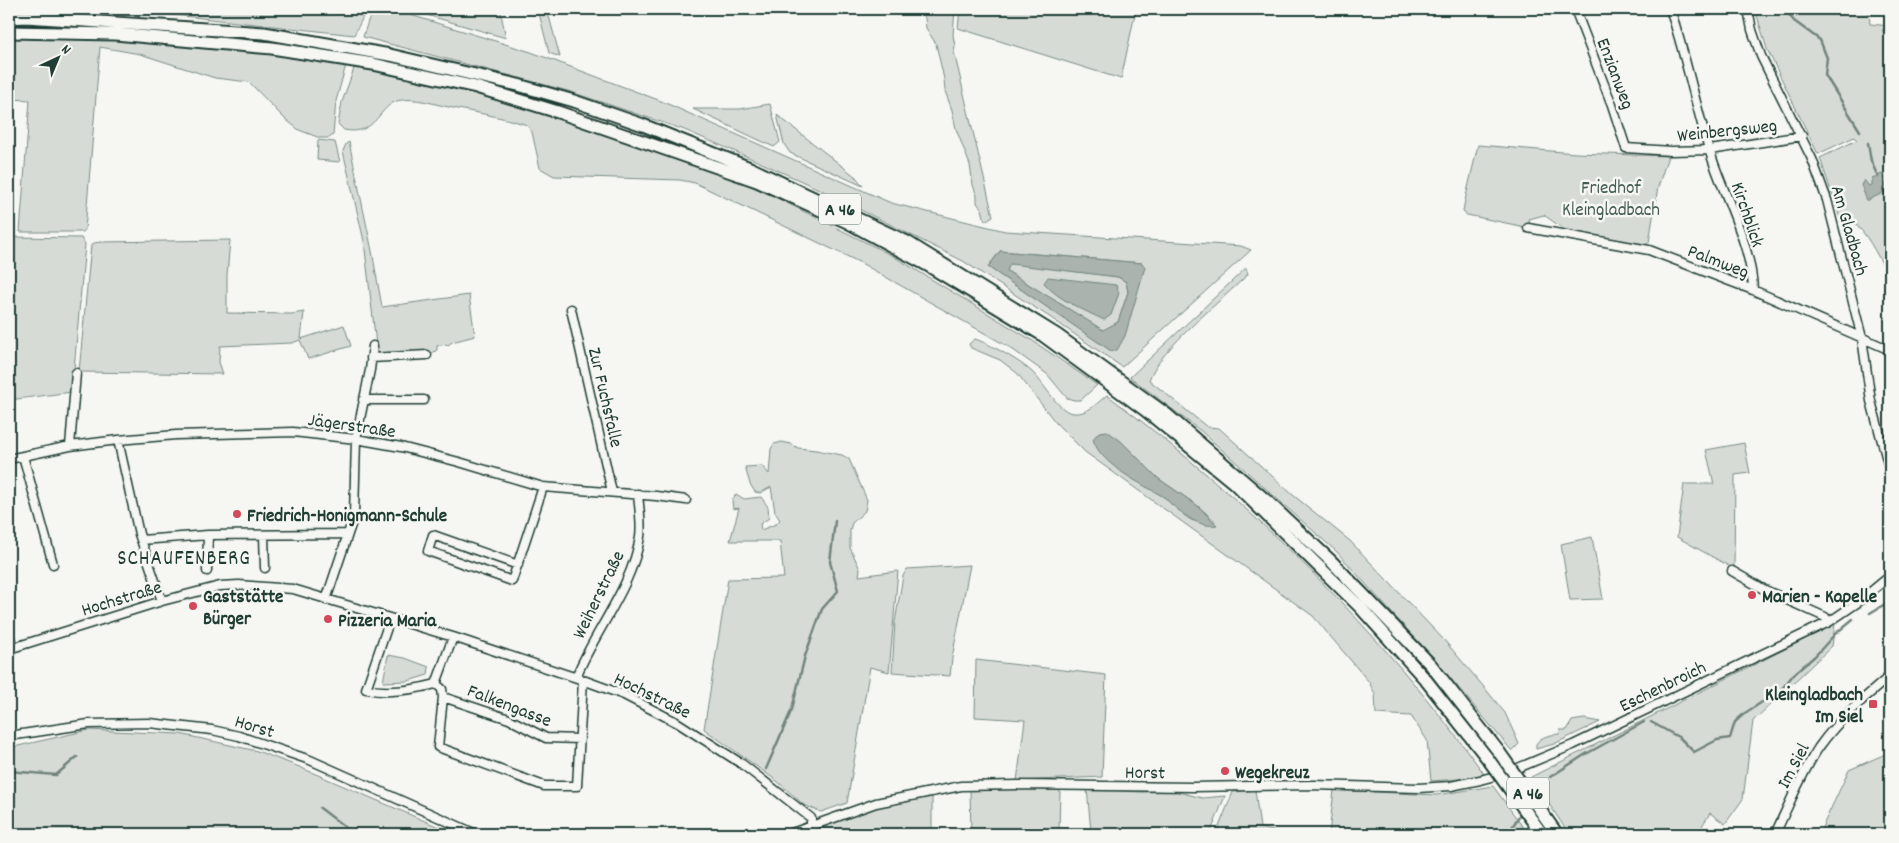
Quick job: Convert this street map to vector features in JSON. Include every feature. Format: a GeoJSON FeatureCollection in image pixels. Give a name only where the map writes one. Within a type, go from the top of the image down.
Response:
{"type":"FeatureCollection","features":[{"type":"Feature","properties":{"kind":"highway","name":"A 46"},"geometry":{"type":"LineString","coordinates":[[9,18],[26,17],[264,32],[390,55],[518,85],[574,101],[635,122],[742,164],[898,237],[1057,335],[1166,414],[1269,503],[1331,561],[1431,665],[1499,752],[1557,834]]}},
{"type":"Feature","properties":{"kind":"highway","name":"A 46"},"geometry":{"type":"LineString","coordinates":[[9,32],[115,34],[272,48],[373,64],[476,88],[558,112],[758,181],[847,222],[929,266],[1040,334],[1145,410],[1234,483],[1360,607],[1425,679],[1488,759],[1542,834]]}},
{"type":"Feature","properties":{"kind":"street","name":"Enzianweg"},"geometry":{"type":"LineString","coordinates":[[1575,9],[1612,104],[1626,148]]}},
{"type":"Feature","properties":{"kind":"street","name":"Kirchblick"},"geometry":{"type":"LineString","coordinates":[[1670,9],[1684,49],[1710,150],[1745,248],[1753,290]]}},
{"type":"Feature","properties":{"kind":"street","name":"Am Gladbach"},"geometry":{"type":"LineString","coordinates":[[1748,9],[1752,30],[1761,56],[1802,136],[1827,200],[1862,338],[1871,401],[1890,471]]}},
{"type":"Feature","properties":{"kind":"street","name":"Weinbergsweg"},"geometry":{"type":"LineString","coordinates":[[1626,148],[1671,152],[1710,150],[1802,136]]}},
{"type":"Feature","properties":{"kind":"street","name":"Palmweg"},"geometry":{"type":"LineString","coordinates":[[1528,228],[1650,250],[1753,290],[1890,350]]}},
{"type":"Feature","properties":{"kind":"street","name":"Zur Fuchsfalle"},"geometry":{"type":"LineString","coordinates":[[570,309],[612,492]]}},
{"type":"Feature","properties":{"kind":"street"},"geometry":{"type":"LineString","coordinates":[[326,600],[354,516],[356,439],[373,346]]}},
{"type":"Feature","properties":{"kind":"street"},"geometry":{"type":"LineString","coordinates":[[371,358],[427,355]]}},
{"type":"Feature","properties":{"kind":"street"},"geometry":{"type":"LineString","coordinates":[[70,446],[76,373]]}},
{"type":"Feature","properties":{"kind":"street"},"geometry":{"type":"LineString","coordinates":[[363,400],[424,400]]}},
{"type":"Feature","properties":{"kind":"street","name":"Jägerstraße"},"geometry":{"type":"LineString","coordinates":[[9,459],[70,446],[118,440],[176,435],[293,432],[356,439],[401,447],[453,460],[543,487],[638,494],[686,500]]}},
{"type":"Feature","properties":{"kind":"street"},"geometry":{"type":"LineString","coordinates":[[118,440],[141,540],[162,601]]}},
{"type":"Feature","properties":{"kind":"street"},"geometry":{"type":"LineString","coordinates":[[23,456],[53,564]]}},
{"type":"Feature","properties":{"kind":"street"},"geometry":{"type":"LineString","coordinates":[[518,565],[434,535],[428,551],[512,581],[518,565],[543,487]]}},
{"type":"Feature","properties":{"kind":"street","name":"Weiherstraße"},"geometry":{"type":"LineString","coordinates":[[443,697],[438,747],[544,786],[576,786],[580,739],[580,678],[584,657],[634,564],[641,524],[638,494]]}},
{"type":"Feature","properties":{"kind":"street"},"geometry":{"type":"LineString","coordinates":[[141,540],[208,535],[347,534]]}},
{"type":"Feature","properties":{"kind":"street"},"geometry":{"type":"LineString","coordinates":[[207,571],[208,535]]}},
{"type":"Feature","properties":{"kind":"street"},"geometry":{"type":"LineString","coordinates":[[264,535],[265,568]]}},
{"type":"Feature","properties":{"kind":"street"},"geometry":{"type":"LineString","coordinates":[[1732,571],[1765,590],[1820,614],[1829,622]]}},
{"type":"Feature","properties":{"kind":"street","name":"Eschenbroich"},"geometry":{"type":"LineString","coordinates":[[1506,773],[1573,746],[1829,622],[1857,603],[1890,576]]}},
{"type":"Feature","properties":{"kind":"street","name":"Hochstraße"},"geometry":{"type":"LineString","coordinates":[[12,648],[162,601],[220,586],[239,585],[293,589],[453,637],[580,678],[652,708],[742,764],[811,818],[811,825]]}},
{"type":"Feature","properties":{"kind":"street"},"geometry":{"type":"LineString","coordinates":[[390,619],[368,678],[366,689],[379,692],[415,690],[436,684],[453,637]]}},
{"type":"Feature","properties":{"kind":"street"},"geometry":{"type":"LineString","coordinates":[[9,638],[12,648]]}},
{"type":"Feature","properties":{"kind":"street","name":"Im Siel"},"geometry":{"type":"LineString","coordinates":[[1775,834],[1820,745],[1855,707],[1890,676]]}},
{"type":"Feature","properties":{"kind":"street","name":"Falkengasse"},"geometry":{"type":"LineString","coordinates":[[436,684],[442,689],[443,697],[509,719],[546,738],[580,739]]}},
{"type":"Feature","properties":{"kind":"street","name":"Horst"},"geometry":{"type":"LineString","coordinates":[[9,736],[89,724],[149,723],[212,730],[239,736],[310,760],[476,834]]}},
{"type":"Feature","properties":{"kind":"street","name":"Horst"},"geometry":{"type":"LineString","coordinates":[[789,834],[876,803],[960,786],[1017,784],[1193,787],[1313,785],[1418,788],[1458,784],[1506,773]]}},
{"type":"Feature","properties":{"kind":"green space"},"geometry":{"type":"Polygon","coordinates":[[[113,9],[364,9],[362,19],[354,35],[113,9]]]}},
{"type":"Feature","properties":{"kind":"green space"},"geometry":{"type":"Polygon","coordinates":[[[376,9],[391,9],[531,52],[661,101],[891,203],[1005,231],[1241,246],[1251,250],[1122,367],[963,261],[819,189],[682,129],[568,91],[363,37],[368,21],[376,9]],[[1000,251],[988,267],[1112,351],[1142,263],[1000,251]]]}},
{"type":"Feature","properties":{"kind":"green space"},"geometry":{"type":"Polygon","coordinates":[[[406,9],[500,9],[506,38],[406,9]]]}},
{"type":"Feature","properties":{"kind":"green space"},"geometry":{"type":"Polygon","coordinates":[[[538,9],[547,9],[560,57],[549,53],[538,9]]]}},
{"type":"Feature","properties":{"kind":"green space"},"geometry":{"type":"Polygon","coordinates":[[[919,9],[955,9],[954,52],[993,216],[985,221],[982,209],[977,203],[970,165],[956,129],[945,91],[936,44],[926,28],[925,18],[919,9]]]}},
{"type":"Feature","properties":{"kind":"green space"},"geometry":{"type":"Polygon","coordinates":[[[960,9],[1136,9],[1121,79],[958,28],[960,9]]]}},
{"type":"Feature","properties":{"kind":"green space"},"geometry":{"type":"Polygon","coordinates":[[[1755,9],[1867,9],[1870,24],[1890,26],[1890,30],[1882,30],[1890,44],[1890,273],[1888,273],[1856,224],[1849,218],[1841,221],[1820,158],[1857,140],[1854,137],[1818,154],[1767,49],[1755,9]]]}},
{"type":"Feature","properties":{"kind":"green space"},"geometry":{"type":"Polygon","coordinates":[[[9,34],[111,37],[297,55],[346,65],[336,101],[333,135],[329,138],[320,138],[299,130],[284,118],[249,82],[215,78],[140,54],[100,47],[85,230],[83,232],[20,232],[30,100],[9,99],[9,34]]]}},
{"type":"Feature","properties":{"kind":"green space"},"geometry":{"type":"Polygon","coordinates":[[[356,63],[486,93],[708,168],[769,194],[893,256],[1030,339],[1097,385],[1081,400],[1067,398],[1047,374],[1009,347],[861,263],[695,183],[680,180],[554,176],[540,168],[532,132],[527,125],[418,100],[402,100],[394,102],[364,129],[356,131],[344,130],[338,124],[342,102],[356,63]]]}},
{"type":"Feature","properties":{"kind":"green space"},"geometry":{"type":"Polygon","coordinates":[[[770,104],[780,142],[774,147],[693,109],[740,109],[770,104]]]}},
{"type":"Feature","properties":{"kind":"green space"},"geometry":{"type":"Polygon","coordinates":[[[777,115],[856,177],[863,186],[790,153],[784,144],[777,115]]]}},
{"type":"Feature","properties":{"kind":"green space"},"geometry":{"type":"Polygon","coordinates":[[[318,140],[335,142],[340,162],[317,160],[318,140]]]}},
{"type":"Feature","properties":{"kind":"green space"},"geometry":{"type":"Polygon","coordinates":[[[349,142],[382,307],[469,295],[475,336],[452,342],[448,345],[437,346],[437,350],[432,353],[377,353],[364,241],[343,151],[349,142]]]}},
{"type":"Feature","properties":{"kind":"green space","name":"Friedhof Kleingladbach"},"geometry":{"type":"Polygon","coordinates":[[[1478,145],[1575,153],[1668,156],[1658,187],[1649,242],[1644,247],[1568,232],[1544,215],[1529,219],[1530,228],[1467,215],[1463,212],[1464,205],[1478,145]]]}},
{"type":"Feature","properties":{"kind":"green space"},"geometry":{"type":"Polygon","coordinates":[[[9,237],[81,238],[85,244],[72,392],[9,400],[9,237]]]}},
{"type":"Feature","properties":{"kind":"green space"},"geometry":{"type":"Polygon","coordinates":[[[230,240],[227,275],[227,313],[292,314],[304,312],[301,339],[344,325],[351,346],[308,359],[300,340],[292,343],[220,346],[219,362],[223,374],[79,372],[91,245],[101,242],[230,240]]]}},
{"type":"Feature","properties":{"kind":"green space"},"geometry":{"type":"Polygon","coordinates":[[[1009,263],[1118,277],[1126,282],[1128,292],[1118,322],[1104,331],[1007,271],[1009,263]]]}},
{"type":"Feature","properties":{"kind":"green space"},"geometry":{"type":"Polygon","coordinates":[[[1246,268],[1248,274],[1179,339],[1155,367],[1149,380],[1207,427],[1219,428],[1293,495],[1350,541],[1444,640],[1505,713],[1519,744],[1512,751],[1446,673],[1337,552],[1202,432],[1130,377],[1246,268]]]}},
{"type":"Feature","properties":{"kind":"green space"},"geometry":{"type":"Polygon","coordinates":[[[975,339],[981,341],[1021,363],[1036,376],[1054,400],[1069,412],[1080,413],[1085,411],[1107,395],[1212,479],[1311,571],[1357,619],[1445,721],[1485,775],[1431,781],[1427,740],[1411,716],[1376,714],[1375,694],[1369,682],[1313,616],[1085,452],[1056,423],[1017,373],[1000,360],[971,348],[969,344],[975,339]],[[1121,441],[1106,458],[1127,475],[1165,498],[1191,520],[1200,522],[1215,521],[1198,506],[1159,479],[1121,441]]]}},
{"type":"Feature","properties":{"kind":"green space"},"geometry":{"type":"Polygon","coordinates":[[[782,442],[798,448],[842,455],[849,459],[867,500],[865,511],[852,523],[850,530],[850,548],[860,569],[859,576],[898,571],[889,672],[870,667],[847,803],[821,812],[804,805],[777,781],[704,729],[728,579],[784,578],[780,541],[730,541],[739,508],[733,509],[732,501],[736,494],[744,499],[761,497],[768,507],[769,518],[760,524],[761,530],[776,524],[780,520],[775,512],[771,487],[760,493],[755,492],[750,484],[745,467],[762,466],[769,474],[771,449],[774,444],[782,442]]]}},
{"type":"Feature","properties":{"kind":"green space"},"geometry":{"type":"Polygon","coordinates":[[[1744,443],[1750,473],[1735,475],[1734,569],[1677,537],[1684,484],[1714,484],[1706,450],[1744,443]]]}},
{"type":"Feature","properties":{"kind":"green space"},"geometry":{"type":"Polygon","coordinates":[[[1592,537],[1603,599],[1570,600],[1561,544],[1592,537]]]}},
{"type":"Feature","properties":{"kind":"green space"},"geometry":{"type":"Polygon","coordinates":[[[970,565],[950,676],[892,672],[895,622],[903,576],[907,569],[970,565]]]}},
{"type":"Feature","properties":{"kind":"green space"},"geometry":{"type":"Polygon","coordinates":[[[1835,624],[1832,646],[1753,721],[1743,799],[1725,824],[1710,813],[1697,834],[1569,834],[1531,777],[1835,624]]]}},
{"type":"Feature","properties":{"kind":"green space"},"geometry":{"type":"Polygon","coordinates":[[[388,655],[405,658],[429,667],[428,675],[408,681],[383,682],[388,655]]]}},
{"type":"Feature","properties":{"kind":"green space"},"geometry":{"type":"Polygon","coordinates":[[[976,660],[1106,675],[1102,777],[1017,781],[1025,720],[975,717],[976,660]]]}},
{"type":"Feature","properties":{"kind":"green space"},"geometry":{"type":"Polygon","coordinates":[[[1584,719],[1600,722],[1554,744],[1536,749],[1536,744],[1540,739],[1549,735],[1559,734],[1560,730],[1567,730],[1572,721],[1584,719]]]}},
{"type":"Feature","properties":{"kind":"green space"},"geometry":{"type":"Polygon","coordinates":[[[89,730],[180,734],[257,751],[297,766],[455,834],[9,834],[9,748],[89,730]]]}},
{"type":"Feature","properties":{"kind":"green space"},"geometry":{"type":"Polygon","coordinates":[[[1890,752],[1890,834],[1819,834],[1849,770],[1890,752]]]}},
{"type":"Feature","properties":{"kind":"green space"},"geometry":{"type":"Polygon","coordinates":[[[1493,786],[1528,834],[1329,834],[1334,790],[1437,795],[1493,786]]]}},
{"type":"Feature","properties":{"kind":"green space"},"geometry":{"type":"Polygon","coordinates":[[[970,788],[1060,789],[1059,831],[1091,831],[1087,789],[1142,792],[1175,791],[1202,798],[1225,796],[1210,834],[971,834],[970,788]]]}},
{"type":"Feature","properties":{"kind":"green space"},"geometry":{"type":"Polygon","coordinates":[[[1255,790],[1260,828],[1287,834],[1216,834],[1233,792],[1255,790]]]}},
{"type":"Feature","properties":{"kind":"green space"},"geometry":{"type":"Polygon","coordinates":[[[932,793],[932,834],[806,834],[880,805],[932,793]]]}},
{"type":"Feature","properties":{"kind":"shaded area"},"geometry":{"type":"Polygon","coordinates":[[[1882,174],[1886,186],[1885,190],[1867,201],[1861,185],[1864,180],[1869,186],[1872,185],[1872,178],[1882,174]]]}},
{"type":"Feature","properties":{"kind":"shaded area"},"geometry":{"type":"Polygon","coordinates":[[[1000,251],[1142,263],[1145,267],[1125,336],[1117,350],[1111,351],[988,267],[1000,251]],[[1010,264],[1007,271],[1103,330],[1118,322],[1128,292],[1126,282],[1118,277],[1010,264]]]}},
{"type":"Feature","properties":{"kind":"shaded area"},"geometry":{"type":"Polygon","coordinates":[[[1048,277],[1116,285],[1119,293],[1111,315],[1104,320],[1064,300],[1044,283],[1048,277]]]}},
{"type":"Feature","properties":{"kind":"shaded area"},"geometry":{"type":"Polygon","coordinates":[[[1107,431],[1121,441],[1159,479],[1198,506],[1217,525],[1198,523],[1182,513],[1164,497],[1134,480],[1113,465],[1097,448],[1093,439],[1099,432],[1107,431]]]}},
{"type":"Feature","properties":{"kind":"waterway"},"geometry":{"type":"LineString","coordinates":[[1788,9],[1794,21],[1820,40],[1827,58],[1825,75],[1860,131]]}},
{"type":"Feature","properties":{"kind":"waterway"},"geometry":{"type":"LineString","coordinates":[[1868,143],[1871,161],[1878,177]]}},
{"type":"Feature","properties":{"kind":"waterway"},"geometry":{"type":"LineString","coordinates":[[1883,189],[1890,203]]}},
{"type":"Feature","properties":{"kind":"waterway"},"geometry":{"type":"LineString","coordinates":[[766,769],[792,709],[805,656],[822,609],[838,591],[830,562],[835,521]]}},
{"type":"Feature","properties":{"kind":"waterway"},"geometry":{"type":"LineString","coordinates":[[1870,613],[1890,601]]}},
{"type":"Feature","properties":{"kind":"waterway"},"geometry":{"type":"LineString","coordinates":[[1651,722],[1680,738],[1694,752],[1717,740],[1730,738],[1735,722],[1745,713],[1781,690],[1793,675],[1853,619]]}},
{"type":"Feature","properties":{"kind":"waterway"},"geometry":{"type":"LineString","coordinates":[[1550,777],[1586,754],[1644,722]]}},
{"type":"Feature","properties":{"kind":"waterway"},"geometry":{"type":"LineString","coordinates":[[9,771],[56,775],[77,757]]}},
{"type":"Feature","properties":{"kind":"waterway"},"geometry":{"type":"LineString","coordinates":[[1534,794],[1542,783]]}},
{"type":"Feature","properties":{"kind":"waterway"},"geometry":{"type":"LineString","coordinates":[[320,808],[354,834]]}},
{"type":"Feature","properties":{"kind":"waterway"},"geometry":{"type":"LineString","coordinates":[[1508,834],[1522,811]]}},
{"type":"Feature","properties":{"kind":"place","name":"Friedrich-Honigmann-Schule"},"geometry":{"type":"Point","coordinates":[237,514]}},
{"type":"Feature","properties":{"kind":"place","name":"Marien - Kapelle"},"geometry":{"type":"Point","coordinates":[1752,595]}},
{"type":"Feature","properties":{"kind":"place","name":"Gaststätte Bürger"},"geometry":{"type":"Point","coordinates":[193,606]}},
{"type":"Feature","properties":{"kind":"place","name":"Pizzeria Maria"},"geometry":{"type":"Point","coordinates":[328,619]}},
{"type":"Feature","properties":{"kind":"place","name":"Kleingladbach Im Siel"},"geometry":{"type":"Point","coordinates":[1873,704]}},
{"type":"Feature","properties":{"kind":"place","name":"Wegekreuz"},"geometry":{"type":"Point","coordinates":[1225,771]}},
{"type":"Feature","properties":{"kind":"district","name":"SCHAUFENBERG"},"geometry":{"type":"Point","coordinates":[184,557]}}]}
